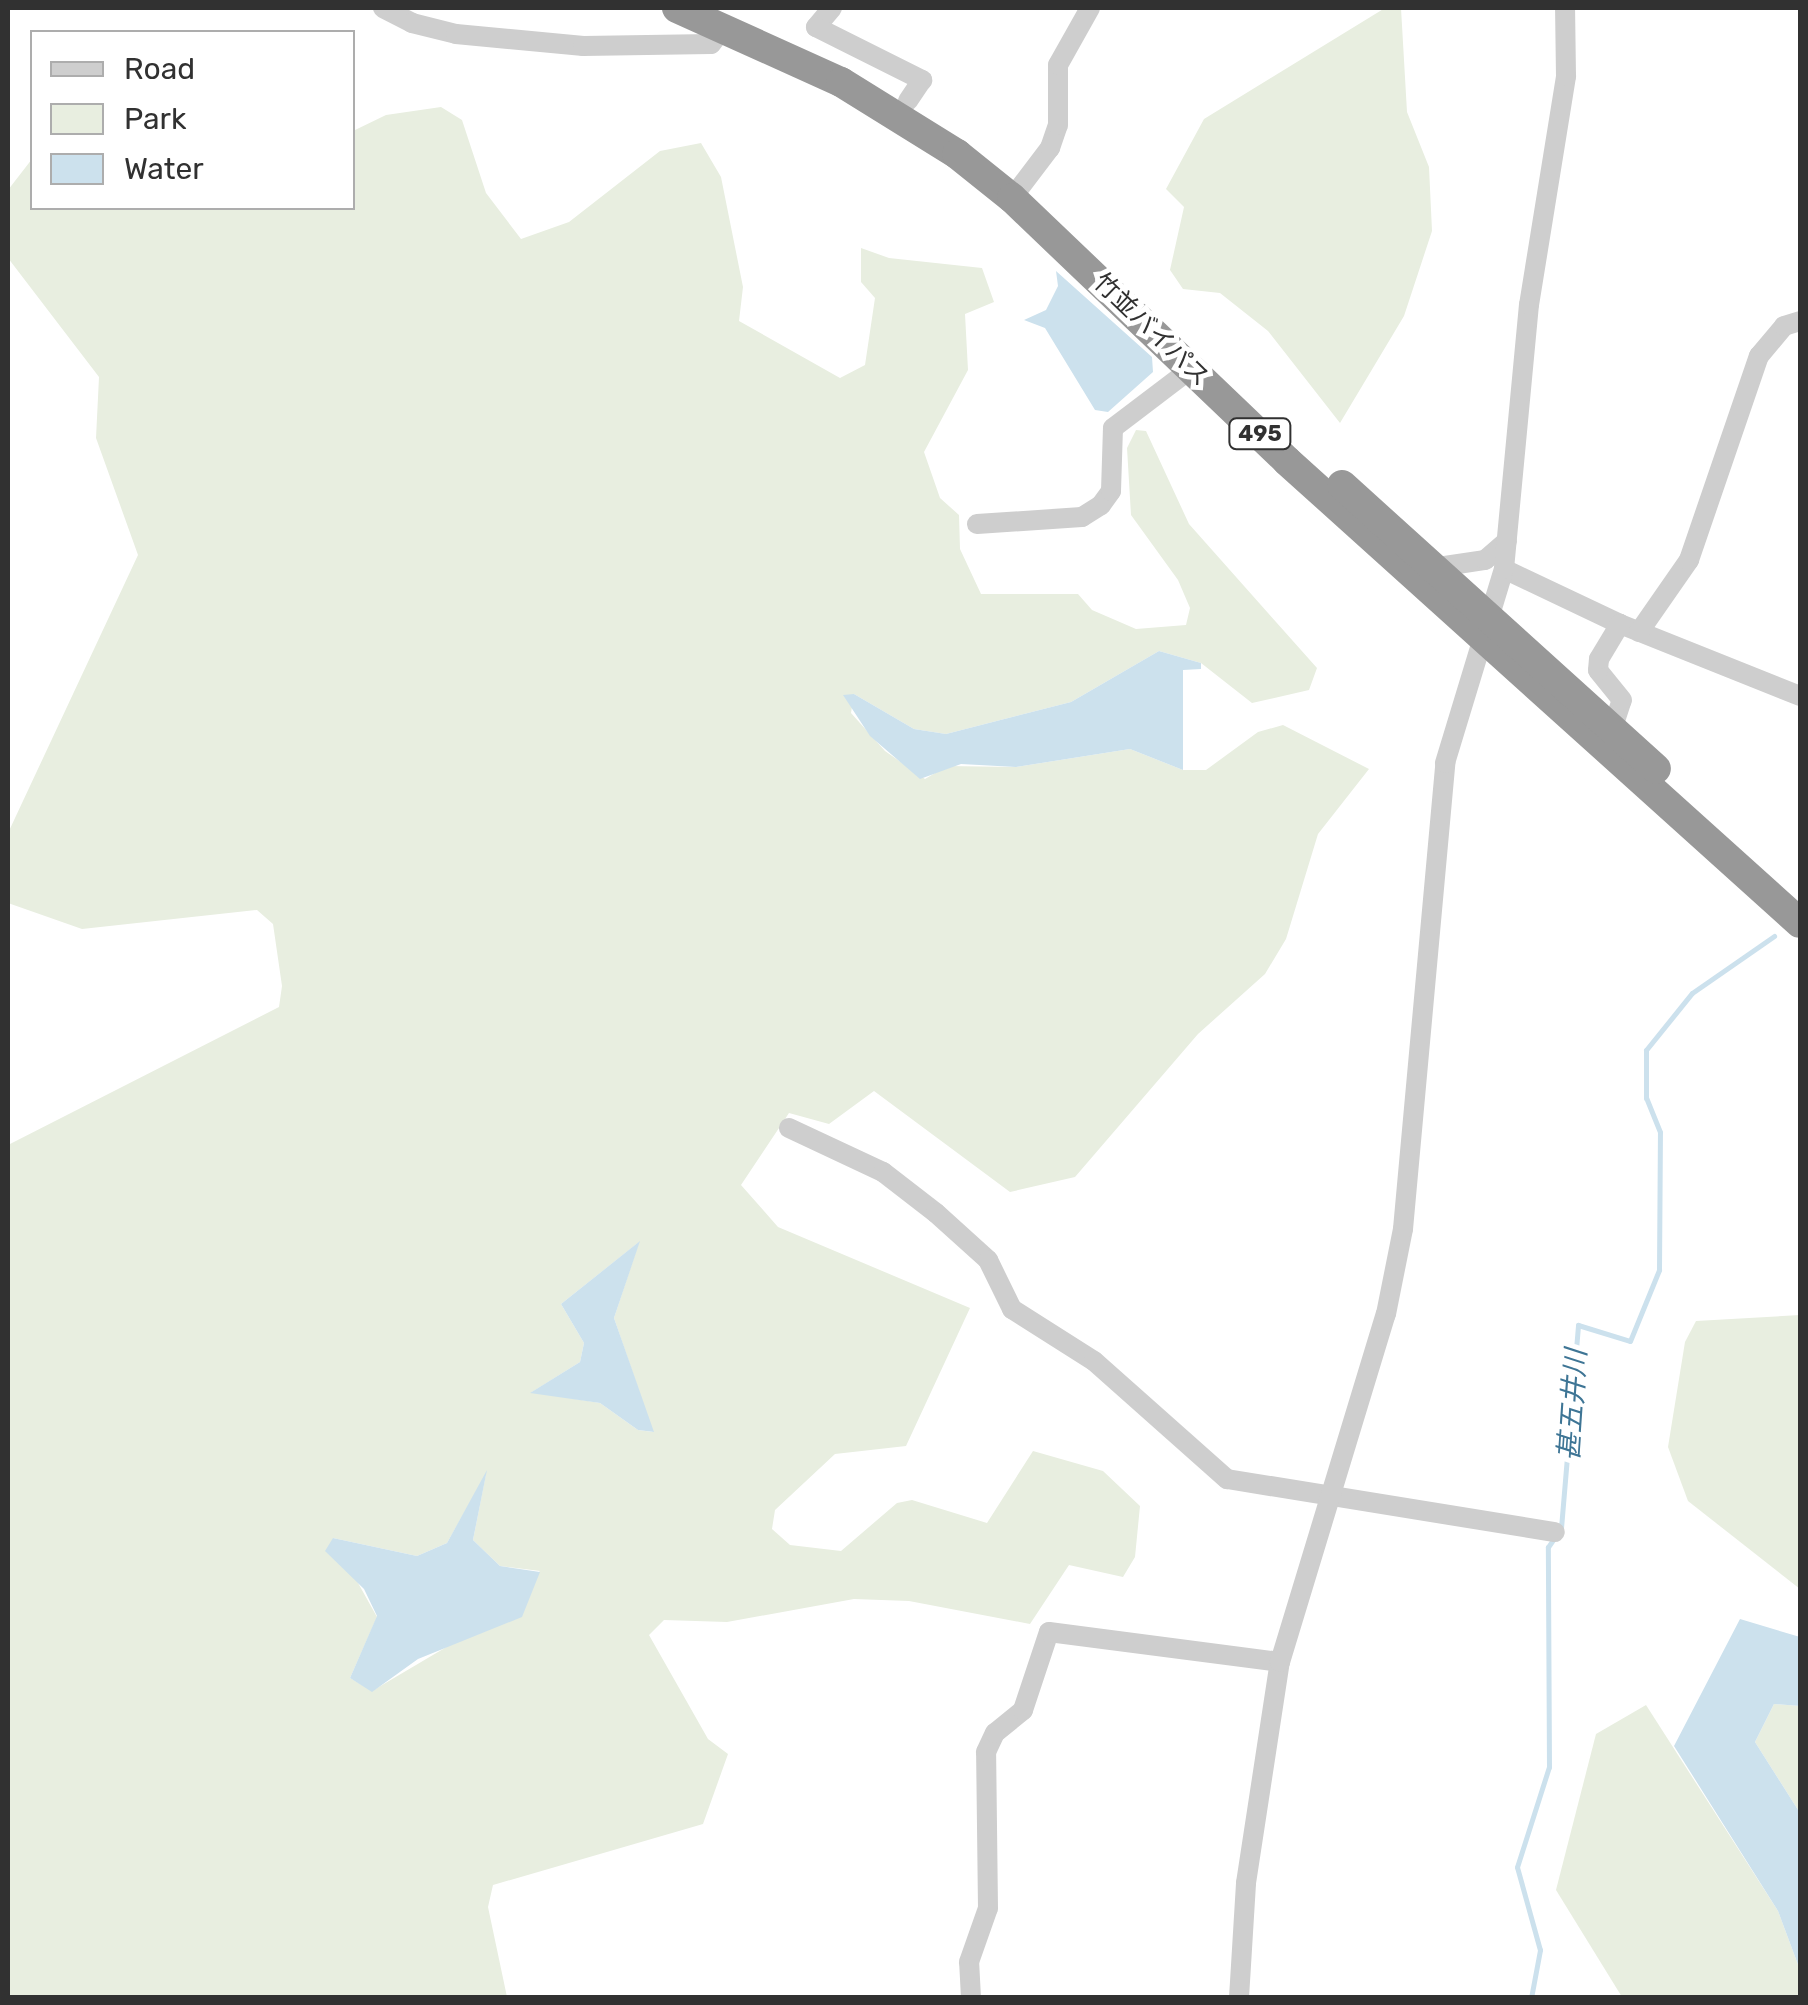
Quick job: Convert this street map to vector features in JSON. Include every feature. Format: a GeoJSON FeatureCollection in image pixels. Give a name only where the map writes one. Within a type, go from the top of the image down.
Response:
{"type":"FeatureCollection","features":[{"type":"Feature","properties":{"kind":"highway","name":"竹並バイパス"},"geometry":{"type":"LineString","coordinates":[[677,8],[724,16],[908,101],[1017,192],[1306,455],[1438,568],[1487,627],[1613,727],[1800,900]]}},
{"type":"Feature","properties":{"kind":"highway","name":"竹並バイパス"},"geometry":{"type":"LineString","coordinates":[[724,16],[885,107],[1017,192],[1192,368],[1487,627],[1800,923]]}},
{"type":"Feature","properties":{"kind":"street"},"geometry":{"type":"LineString","coordinates":[[383,8],[412,24],[456,34],[583,46],[711,44],[724,16]]}},
{"type":"Feature","properties":{"kind":"street"},"geometry":{"type":"LineString","coordinates":[[832,8],[816,27],[922,80],[908,101]]}},
{"type":"Feature","properties":{"kind":"street"},"geometry":{"type":"LineString","coordinates":[[1017,192],[1050,148],[1058,126],[1058,65],[1090,8]]}},
{"type":"Feature","properties":{"kind":"street"},"geometry":{"type":"LineString","coordinates":[[1239,1998],[1246,1882],[1280,1662],[1386,1314],[1403,1229],[1444,763],[1504,569],[1529,306],[1566,76],[1564,8]]}},
{"type":"Feature","properties":{"kind":"street"},"geometry":{"type":"LineString","coordinates":[[1613,727],[1622,700],[1598,670],[1598,659],[1688,560],[1759,356],[1784,326],[1800,321]]}},
{"type":"Feature","properties":{"kind":"street"},"geometry":{"type":"LineString","coordinates":[[976,524],[1082,517],[1101,505],[1111,491],[1113,428],[1192,368]]}},
{"type":"Feature","properties":{"kind":"street"},"geometry":{"type":"LineString","coordinates":[[1438,568],[1485,560],[1507,541]]}},
{"type":"Feature","properties":{"kind":"street"},"geometry":{"type":"LineString","coordinates":[[1504,569],[1629,628],[1800,696]]}},
{"type":"Feature","properties":{"kind":"street"},"geometry":{"type":"LineString","coordinates":[[789,1128],[882,1172],[936,1213],[988,1260],[1012,1309],[1094,1361],[1198,1460],[1226,1479],[1333,1491],[1554,1532]]}},
{"type":"Feature","properties":{"kind":"street"},"geometry":{"type":"LineString","coordinates":[[971,1998],[969,1962],[988,1908],[986,1752],[995,1733],[1023,1710],[1049,1632],[1280,1662]]}},
{"type":"Feature","properties":{"kind":"green space"},"geometry":{"type":"Polygon","coordinates":[[[1385,8],[1401,8],[1407,112],[1429,167],[1432,231],[1404,316],[1340,423],[1268,331],[1220,293],[1183,289],[1170,270],[1184,207],[1166,189],[1204,119],[1385,8]]]}},
{"type":"Feature","properties":{"kind":"green space"},"geometry":{"type":"Polygon","coordinates":[[[441,107],[462,120],[486,193],[521,239],[569,222],[660,151],[701,143],[721,177],[743,287],[739,321],[840,378],[865,365],[875,298],[861,282],[861,248],[889,258],[982,268],[994,302],[965,314],[968,370],[924,452],[940,498],[959,515],[960,549],[981,594],[1078,594],[1092,610],[1136,629],[1186,625],[1190,608],[1178,580],[1131,515],[1127,448],[1136,430],[1146,431],[1189,524],[1317,668],[1309,690],[1252,703],[1201,663],[1159,651],[1071,702],[946,734],[914,729],[854,694],[851,713],[885,751],[925,779],[947,766],[1016,767],[1130,749],[1183,770],[1206,770],[1258,732],[1283,725],[1369,769],[1318,834],[1286,939],[1265,974],[1198,1034],[1075,1177],[1010,1192],[874,1091],[829,1124],[789,1113],[741,1185],[778,1227],[970,1308],[906,1446],[835,1454],[775,1510],[772,1529],[790,1545],[841,1551],[897,1503],[912,1500],[987,1523],[1033,1451],[1103,1471],[1140,1506],[1135,1557],[1123,1577],[1069,1565],[1030,1624],[909,1601],[854,1599],[727,1622],[664,1620],[649,1635],[708,1739],[728,1754],[703,1824],[493,1885],[488,1907],[507,1997],[8,1997],[8,1145],[279,1007],[282,986],[273,924],[257,910],[82,929],[8,903],[8,833],[138,555],[96,438],[99,377],[8,258],[8,190],[30,162],[30,210],[355,210],[355,130],[386,115],[441,107]],[[639,1242],[561,1304],[584,1343],[580,1362],[532,1392],[600,1403],[638,1430],[653,1432],[614,1318],[639,1242]],[[486,1474],[447,1543],[417,1556],[333,1538],[377,1617],[350,1678],[372,1691],[460,1639],[540,1571],[500,1566],[473,1540],[486,1474]]]}},
{"type":"Feature","properties":{"kind":"green space"},"geometry":{"type":"Polygon","coordinates":[[[1800,1315],[1800,1589],[1688,1501],[1668,1447],[1685,1342],[1696,1321],[1800,1315]]]}},
{"type":"Feature","properties":{"kind":"green space"},"geometry":{"type":"Polygon","coordinates":[[[1774,1704],[1800,1706],[1800,1813],[1755,1742],[1774,1704]]]}},
{"type":"Feature","properties":{"kind":"green space"},"geometry":{"type":"Polygon","coordinates":[[[1646,1705],[1778,1911],[1800,1970],[1800,1997],[1622,1997],[1556,1890],[1596,1734],[1646,1705]]]}},
{"type":"Feature","properties":{"kind":"water"},"geometry":{"type":"Polygon","coordinates":[[[1056,271],[1152,357],[1153,372],[1108,412],[1095,410],[1045,328],[1024,320],[1046,310],[1058,286],[1056,271]]]}},
{"type":"Feature","properties":{"kind":"water"},"geometry":{"type":"Polygon","coordinates":[[[1159,651],[1201,663],[1201,669],[1183,670],[1183,770],[1130,749],[1016,767],[961,764],[920,779],[870,736],[843,695],[854,694],[914,729],[946,734],[1071,702],[1159,651]]]}},
{"type":"Feature","properties":{"kind":"water"},"geometry":{"type":"Polygon","coordinates":[[[640,1241],[614,1318],[654,1432],[638,1430],[600,1403],[530,1393],[580,1362],[584,1343],[561,1304],[640,1241]]]}},
{"type":"Feature","properties":{"kind":"water"},"geometry":{"type":"Polygon","coordinates":[[[487,1470],[473,1540],[500,1566],[540,1572],[522,1617],[418,1659],[372,1692],[350,1678],[377,1616],[364,1589],[325,1551],[333,1538],[417,1556],[447,1543],[487,1470]]]}},
{"type":"Feature","properties":{"kind":"water"},"geometry":{"type":"Polygon","coordinates":[[[1740,1619],[1800,1637],[1800,1706],[1774,1704],[1755,1742],[1800,1813],[1800,1970],[1778,1911],[1674,1746],[1740,1619]]]}},
{"type":"Feature","properties":{"kind":"waterway","name":"甚五井川"},"geometry":{"type":"LineString","coordinates":[[1561,1528],[1578,1325],[1630,1341],[1659,1270],[1660,1132],[1646,1098],[1646,1050],[1692,993],[1774,936]]}},
{"type":"Feature","properties":{"kind":"waterway","name":"甚五井川"},"geometry":{"type":"LineString","coordinates":[[1531,1998],[1540,1950],[1517,1867],[1549,1767],[1548,1547],[1555,1537]]}}]}
